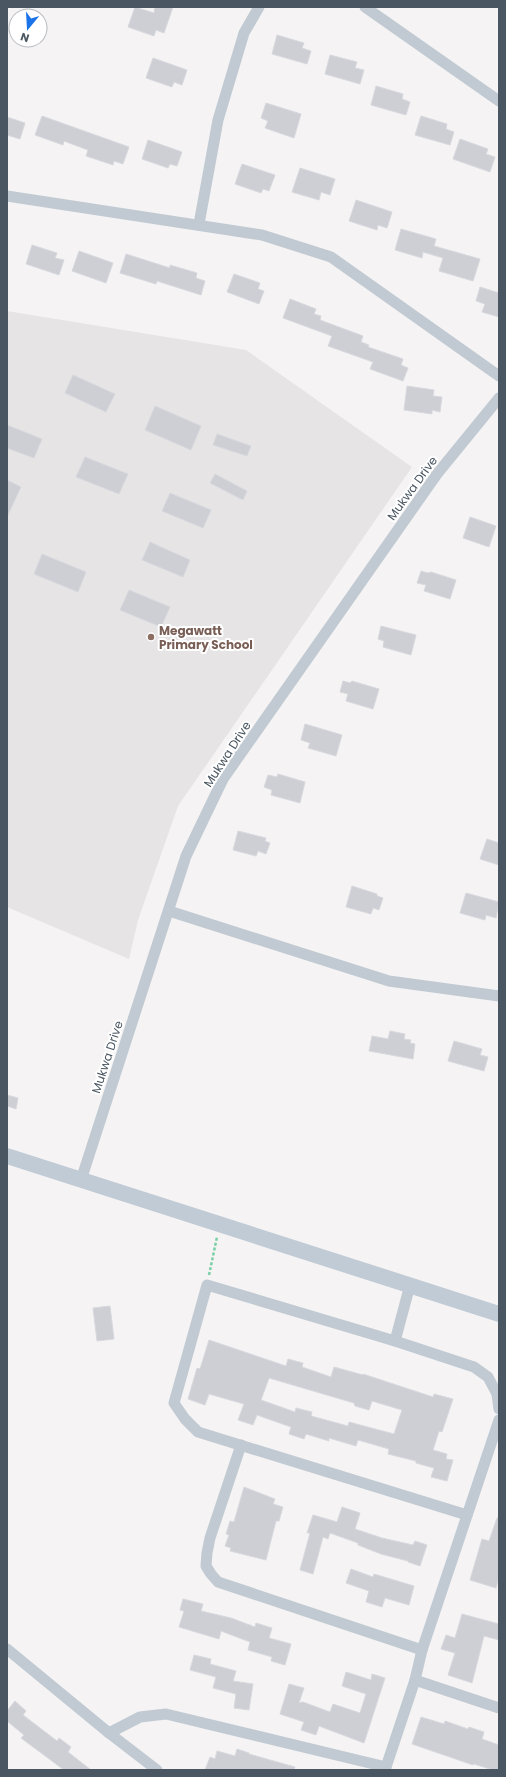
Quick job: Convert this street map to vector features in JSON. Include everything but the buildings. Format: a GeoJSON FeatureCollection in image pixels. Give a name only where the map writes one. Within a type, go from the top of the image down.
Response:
{"type":"FeatureCollection","features":[{"type":"Feature","properties":{"kind":"street"},"geometry":{"type":"LineString","coordinates":[[199,224],[218,120],[244,33],[259,7]]}},
{"type":"Feature","properties":{"kind":"street"},"geometry":{"type":"LineString","coordinates":[[365,7],[499,101]]}},
{"type":"Feature","properties":{"kind":"street"},"geometry":{"type":"LineString","coordinates":[[7,196],[199,224],[262,235],[331,257],[499,376]]}},
{"type":"Feature","properties":{"kind":"street","name":"Mukwa Drive"},"geometry":{"type":"LineString","coordinates":[[81,1180],[186,856],[223,779],[437,474],[499,398]]}},
{"type":"Feature","properties":{"kind":"street"},"geometry":{"type":"LineString","coordinates":[[169,911],[388,981],[499,996]]}},
{"type":"Feature","properties":{"kind":"street"},"geometry":{"type":"LineString","coordinates":[[7,1156],[499,1314]]}},
{"type":"Feature","properties":{"kind":"street"},"geometry":{"type":"LineString","coordinates":[[467,1516],[198,1432],[185,1419],[174,1403],[207,1285],[396,1341],[474,1367],[488,1377],[497,1394],[499,1409]]}},
{"type":"Feature","properties":{"kind":"street"},"geometry":{"type":"LineString","coordinates":[[396,1341],[410,1285]]}},
{"type":"Feature","properties":{"kind":"street"},"geometry":{"type":"LineString","coordinates":[[109,1733],[140,1717],[166,1714],[385,1769],[415,1680],[422,1650],[467,1516],[497,1435],[499,1420]]}},
{"type":"Feature","properties":{"kind":"street"},"geometry":{"type":"LineString","coordinates":[[241,1445],[210,1538],[206,1566],[218,1582],[422,1650]]}},
{"type":"Feature","properties":{"kind":"street"},"geometry":{"type":"LineString","coordinates":[[7,1649],[109,1733],[157,1770]]}},
{"type":"Feature","properties":{"kind":"street"},"geometry":{"type":"LineString","coordinates":[[415,1680],[499,1708]]}},
{"type":"Feature","properties":{"kind":"path"},"geometry":{"type":"LineString","coordinates":[[207,1285],[220,1224]]}},
{"type":"Feature","properties":{"kind":"shaded area","name":"Megawatt Primary School"},"geometry":{"type":"Polygon","coordinates":[[[7,311],[246,350],[412,467],[178,806],[138,920],[129,959],[7,907],[7,311]]]}},
{"type":"Feature","properties":{"kind":"place","name":"Megawatt Primary School"},"geometry":{"type":"Point","coordinates":[151,637]}}]}
